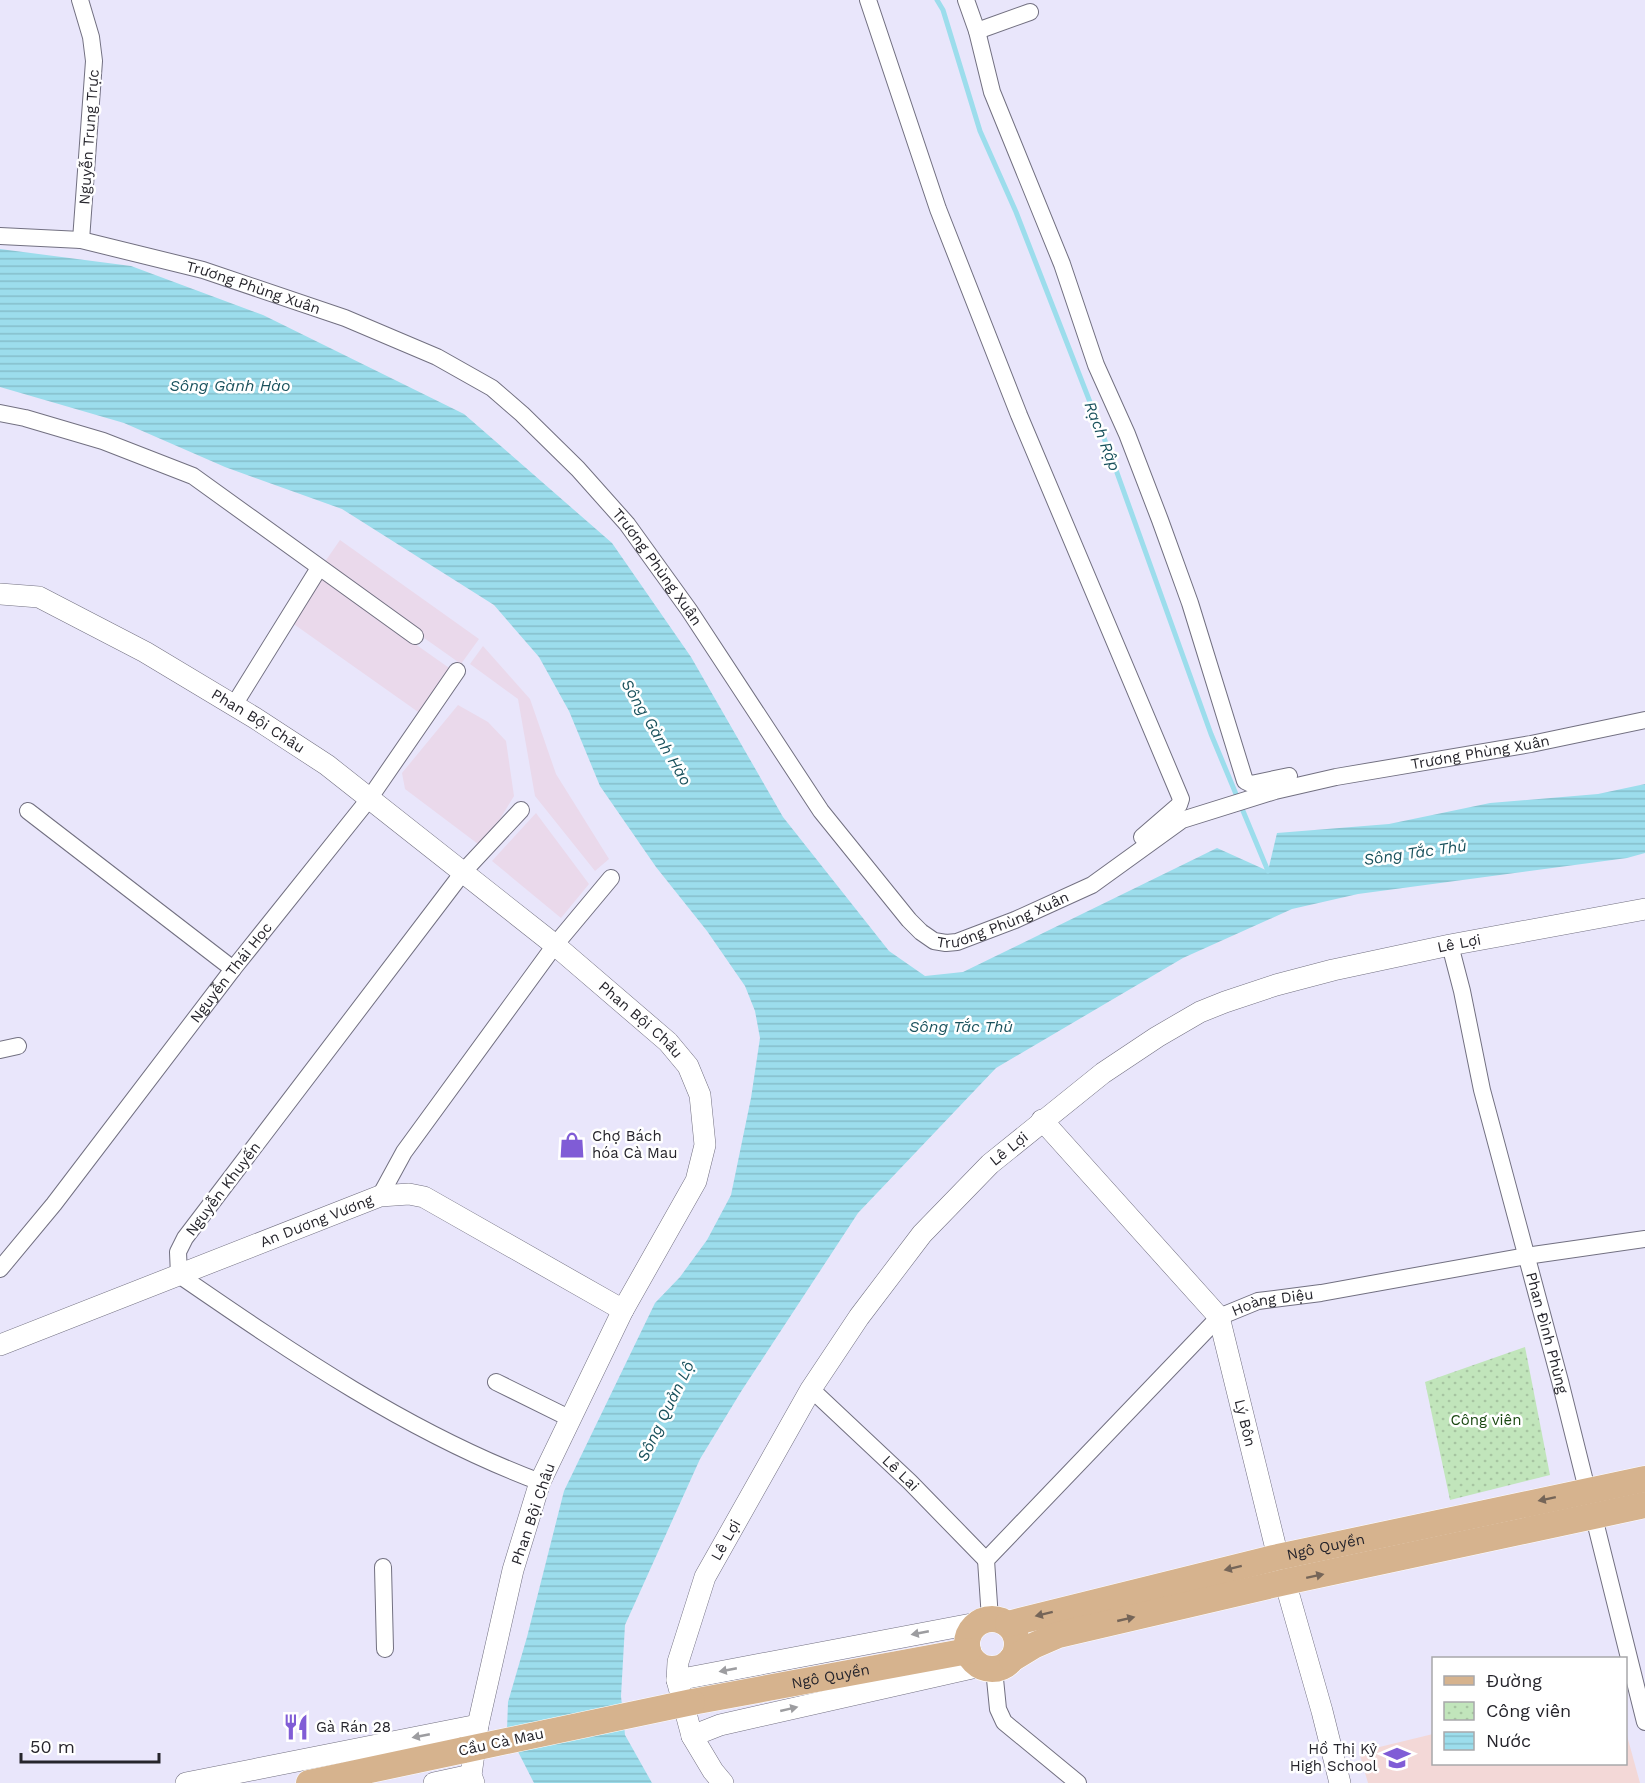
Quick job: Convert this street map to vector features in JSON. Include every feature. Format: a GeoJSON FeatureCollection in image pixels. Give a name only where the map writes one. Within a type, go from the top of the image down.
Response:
{"type":"FeatureCollection","features":[{"type":"Feature","properties":{"kind":"main road","name":"Ngô Quyền"},"geometry":{"type":"LineString","coordinates":[[992,1622],[1278,1557],[1645,1479]]}},
{"type":"Feature","properties":{"kind":"main road","name":"Ngô Quyền"},"geometry":{"type":"LineString","coordinates":[[692,1702],[989,1661],[1058,1635],[1285,1582],[1645,1505]]}},
{"type":"Feature","properties":{"kind":"main road"},"geometry":{"type":"LineString","coordinates":[[992,1622],[1016,1637],[1017,1645],[989,1661],[969,1635],[992,1622]]}},
{"type":"Feature","properties":{"kind":"main road","name":"Cầu Cà Mau"},"geometry":{"type":"LineString","coordinates":[[309,1783],[692,1702]]}},
{"type":"Feature","properties":{"kind":"street","name":"Nguyễn Trung Trực"},"geometry":{"type":"LineString","coordinates":[[80,0],[91,37],[94,61],[81,240]]}},
{"type":"Feature","properties":{"kind":"street"},"geometry":{"type":"LineString","coordinates":[[868,0],[942,220],[1019,415],[1180,799],[1179,805],[1132,845],[1117,867]]}},
{"type":"Feature","properties":{"kind":"street"},"geometry":{"type":"LineString","coordinates":[[966,0],[977,31],[992,92],[1062,264],[1096,365],[1126,434],[1190,603],[1245,781],[1251,784],[1319,770],[1329,772],[1336,777]]}},
{"type":"Feature","properties":{"kind":"street"},"geometry":{"type":"LineString","coordinates":[[977,31],[1030,12]]}},
{"type":"Feature","properties":{"kind":"street","name":"Trương Phùng Xuân"},"geometry":{"type":"LineString","coordinates":[[0,236],[81,240],[203,270],[315,306],[437,357],[492,388],[570,461],[627,524],[689,610],[821,811],[909,920],[934,941],[957,942],[1015,920],[1092,885],[1182,820],[1195,815],[1316,781],[1531,744],[1645,720]]}},
{"type":"Feature","properties":{"kind":"street"},"geometry":{"type":"LineString","coordinates":[[0,413],[103,441],[193,476],[415,636]]}},
{"type":"Feature","properties":{"kind":"street"},"geometry":{"type":"LineString","coordinates":[[234,705],[319,568]]}},
{"type":"Feature","properties":{"kind":"street","name":"Phan Bội Châu"},"geometry":{"type":"LineString","coordinates":[[0,594],[39,597],[145,652],[234,705],[327,765],[555,945],[668,1041],[688,1066],[700,1095],[705,1145],[696,1181],[623,1310],[540,1482],[513,1570],[478,1725],[472,1779]]}},
{"type":"Feature","properties":{"kind":"street","name":"Nguyễn Thái Học"},"geometry":{"type":"LineString","coordinates":[[0,1269],[54,1204],[233,969],[369,799],[457,671]]}},
{"type":"Feature","properties":{"kind":"street","name":"Nguyễn Khuyến"},"geometry":{"type":"LineString","coordinates":[[179,1275],[178,1252],[185,1238],[464,872],[521,810]]}},
{"type":"Feature","properties":{"kind":"street"},"geometry":{"type":"LineString","coordinates":[[28,811],[233,969]]}},
{"type":"Feature","properties":{"kind":"street"},"geometry":{"type":"LineString","coordinates":[[380,1196],[404,1152],[555,945],[611,878]]}},
{"type":"Feature","properties":{"kind":"street","name":"Lê Lợi"},"geometry":{"type":"LineString","coordinates":[[723,1783],[692,1736],[677,1680],[678,1662],[705,1577],[727,1534],[811,1389],[859,1317],[922,1234],[990,1164],[1042,1120],[1121,1061],[1156,1037],[1200,1012],[1276,985],[1333,970],[1450,945],[1645,909]]}},
{"type":"Feature","properties":{"kind":"street","name":"Phan Đình Phùng"},"geometry":{"type":"LineString","coordinates":[[1450,945],[1482,1090],[1560,1381],[1645,1722]]}},
{"type":"Feature","properties":{"kind":"street"},"geometry":{"type":"LineString","coordinates":[[0,1050],[18,1046]]}},
{"type":"Feature","properties":{"kind":"street","name":"Lý Bôn"},"geometry":{"type":"LineString","coordinates":[[1042,1120],[1219,1317],[1278,1557],[1340,1783]]}},
{"type":"Feature","properties":{"kind":"street","name":"An Dương Vương"},"geometry":{"type":"LineString","coordinates":[[0,1344],[380,1196],[410,1194],[424,1197],[623,1310]]}},
{"type":"Feature","properties":{"kind":"street","name":"Hoàng Diệu"},"geometry":{"type":"LineString","coordinates":[[986,1560],[1219,1317],[1258,1301],[1322,1293],[1526,1256],[1645,1239]]}},
{"type":"Feature","properties":{"kind":"street"},"geometry":{"type":"LineString","coordinates":[[179,1275],[279,1344],[402,1418],[459,1448],[540,1482]]}},
{"type":"Feature","properties":{"kind":"street"},"geometry":{"type":"LineString","coordinates":[[496,1382],[570,1419]]}},
{"type":"Feature","properties":{"kind":"street","name":"Lê Lai"},"geometry":{"type":"LineString","coordinates":[[811,1389],[910,1482],[986,1560]]}},
{"type":"Feature","properties":{"kind":"street"},"geometry":{"type":"LineString","coordinates":[[677,1680],[992,1622],[986,1560]]}},
{"type":"Feature","properties":{"kind":"street"},"geometry":{"type":"LineString","coordinates":[[383,1567],[385,1649]]}},
{"type":"Feature","properties":{"kind":"street"},"geometry":{"type":"LineString","coordinates":[[692,1736],[720,1725],[989,1661],[998,1709],[1004,1722],[1077,1783]]}},
{"type":"Feature","properties":{"kind":"street"},"geometry":{"type":"LineString","coordinates":[[186,1783],[478,1725]]}},
{"type":"Feature","properties":{"kind":"street"},"geometry":{"type":"LineString","coordinates":[[434,1783],[472,1779]]}},
{"type":"Feature","properties":{"kind":"shaded area"},"geometry":{"type":"Polygon","coordinates":[[[340,540],[479,639],[461,664],[322,566],[340,540]]]}},
{"type":"Feature","properties":{"kind":"shaded area"},"geometry":{"type":"Polygon","coordinates":[[[319,576],[452,670],[421,714],[288,620],[319,576]]]}},
{"type":"Feature","properties":{"kind":"shaded area"},"geometry":{"type":"Polygon","coordinates":[[[483,646],[530,699],[556,774],[609,859],[595,871],[535,796],[518,699],[470,664],[483,646]]]}},
{"type":"Feature","properties":{"kind":"shaded area"},"geometry":{"type":"Polygon","coordinates":[[[458,705],[488,722],[506,741],[514,796],[500,819],[478,844],[405,789],[402,773],[458,705]]]}},
{"type":"Feature","properties":{"kind":"shaded area"},"geometry":{"type":"Polygon","coordinates":[[[536,813],[589,884],[561,918],[492,861],[536,813]]]}},
{"type":"Feature","properties":{"kind":"shaded area","name":"Hồ Thị Kỷ High School"},"geometry":{"type":"Polygon","coordinates":[[[1432,1734],[1432,1765],[1627,1765],[1627,1736],[1640,1783],[1368,1783],[1359,1752],[1432,1734]]]}},
{"type":"Feature","properties":{"kind":"green space","name":"Công viên"},"geometry":{"type":"Polygon","coordinates":[[[1525,1347],[1550,1475],[1450,1500],[1425,1382],[1525,1347]]]}},
{"type":"Feature","properties":{"kind":"water"},"geometry":{"type":"Polygon","coordinates":[[[0,249],[131,266],[263,315],[464,414],[612,543],[691,657],[783,817],[889,951],[925,976],[963,972],[1217,848],[1268,871],[1277,833],[1389,824],[1490,803],[1598,794],[1645,784],[1645,853],[1627,858],[1358,894],[1292,909],[1183,958],[996,1068],[858,1213],[742,1390],[700,1459],[625,1625],[621,1696],[625,1735],[652,1783],[534,1783],[507,1730],[508,1702],[564,1491],[655,1303],[680,1277],[707,1240],[731,1195],[751,1098],[760,1038],[755,1011],[745,986],[707,931],[656,867],[600,786],[569,711],[539,657],[494,605],[342,509],[225,467],[124,423],[0,387],[0,249]]]}},
{"type":"Feature","properties":{"kind":"waterway","name":"Rạch Rập"},"geometry":{"type":"LineString","coordinates":[[937,0],[943,10],[980,131],[1016,212],[1111,456],[1211,734],[1268,871]]}},
{"type":"Feature","properties":{"kind":"place","name":"Chợ Bách hóa Cà Mau"},"geometry":{"type":"Point","coordinates":[572,1145]}},
{"type":"Feature","properties":{"kind":"place","name":"Gà Rán 28"},"geometry":{"type":"Point","coordinates":[296,1727]}},
{"type":"Feature","properties":{"kind":"place","name":"Hồ Thị Kỷ High School"},"geometry":{"type":"Point","coordinates":[1397,1758]}},
{"type":"Feature","properties":{"kind":"water label","name":"Sông Gành Hào"},"geometry":{"type":"Point","coordinates":[230,385]}},
{"type":"Feature","properties":{"kind":"water label","name":"Sông Gành Hào"},"geometry":{"type":"Point","coordinates":[657,732]}},
{"type":"Feature","properties":{"kind":"water label","name":"Sông Tắc Thủ"},"geometry":{"type":"Point","coordinates":[1415,852]}},
{"type":"Feature","properties":{"kind":"water label","name":"Sông Tắc Thủ"},"geometry":{"type":"Point","coordinates":[961,1026]}},
{"type":"Feature","properties":{"kind":"water label","name":"Sông Quản Lộ"},"geometry":{"type":"Point","coordinates":[665,1411]}}]}
